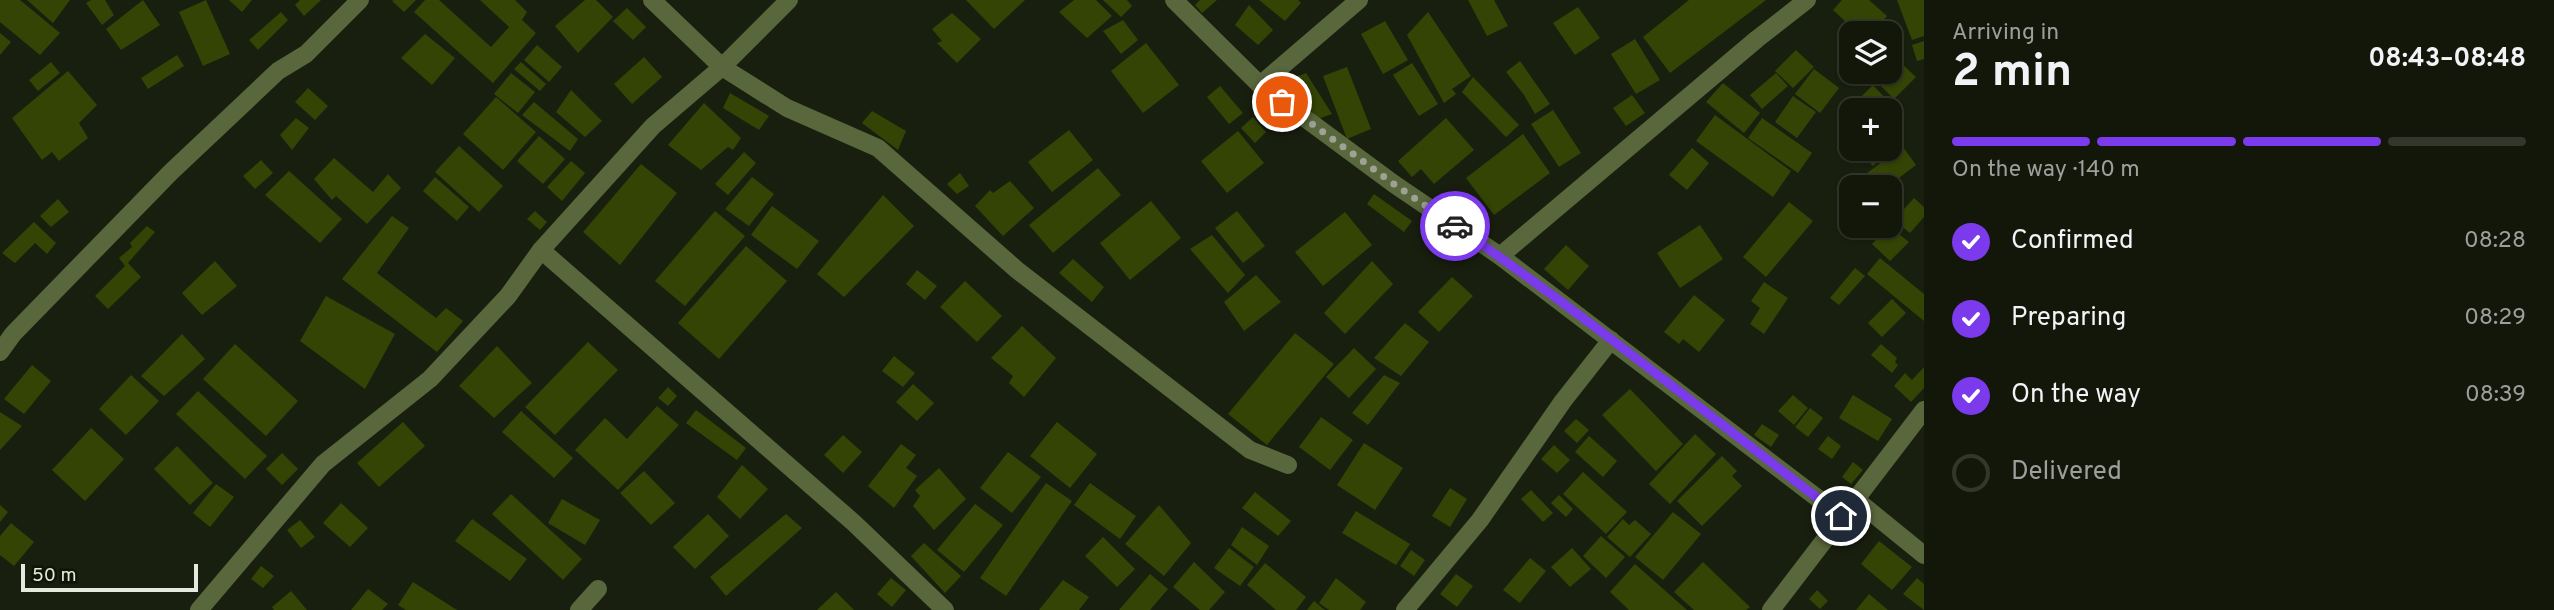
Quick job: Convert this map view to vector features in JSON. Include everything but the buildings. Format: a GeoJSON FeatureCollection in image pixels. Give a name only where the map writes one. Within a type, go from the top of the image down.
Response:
{"type":"FeatureCollection","features":[{"type":"Feature","properties":{"kind":"street"},"geometry":{"type":"LineString","coordinates":[[0,352],[13,334],[171,172],[278,71],[306,54],[360,0]]}},
{"type":"Feature","properties":{"kind":"street"},"geometry":{"type":"LineString","coordinates":[[652,0],[722,67],[786,108],[878,148],[1017,271],[1250,450],[1288,465]]}},
{"type":"Feature","properties":{"kind":"street"},"geometry":{"type":"LineString","coordinates":[[199,610],[323,464],[430,379],[508,296],[541,250],[653,125],[722,67],[789,0]]}},
{"type":"Feature","properties":{"kind":"street"},"geometry":{"type":"LineString","coordinates":[[1174,0],[1260,85],[1394,184],[1500,256],[1841,516]]}},
{"type":"Feature","properties":{"kind":"street"},"geometry":{"type":"LineString","coordinates":[[1260,85],[1359,0]]}},
{"type":"Feature","properties":{"kind":"street"},"geometry":{"type":"LineString","coordinates":[[1500,256],[1747,47],[1807,0]]}},
{"type":"Feature","properties":{"kind":"street"},"geometry":{"type":"LineString","coordinates":[[541,250],[854,523],[945,610]]}},
{"type":"Feature","properties":{"kind":"street"},"geometry":{"type":"LineString","coordinates":[[1405,610],[1480,520],[1563,401],[1611,340]]}},
{"type":"Feature","properties":{"kind":"street"},"geometry":{"type":"LineString","coordinates":[[1771,610],[1924,410]]}},
{"type":"Feature","properties":{"kind":"street"},"geometry":{"type":"LineString","coordinates":[[1855,499],[1924,555]]}},
{"type":"Feature","properties":{"kind":"street"},"geometry":{"type":"LineString","coordinates":[[579,610],[598,589]]}},
{"type":"Feature","properties":{"kind":"way so far"},"geometry":{"type":"LineString","coordinates":[[1282,102],[1455,226]]}},
{"type":"Feature","properties":{"kind":"route"},"geometry":{"type":"LineString","coordinates":[[1455,226],[1500,256],[1841,516]]}}]}
